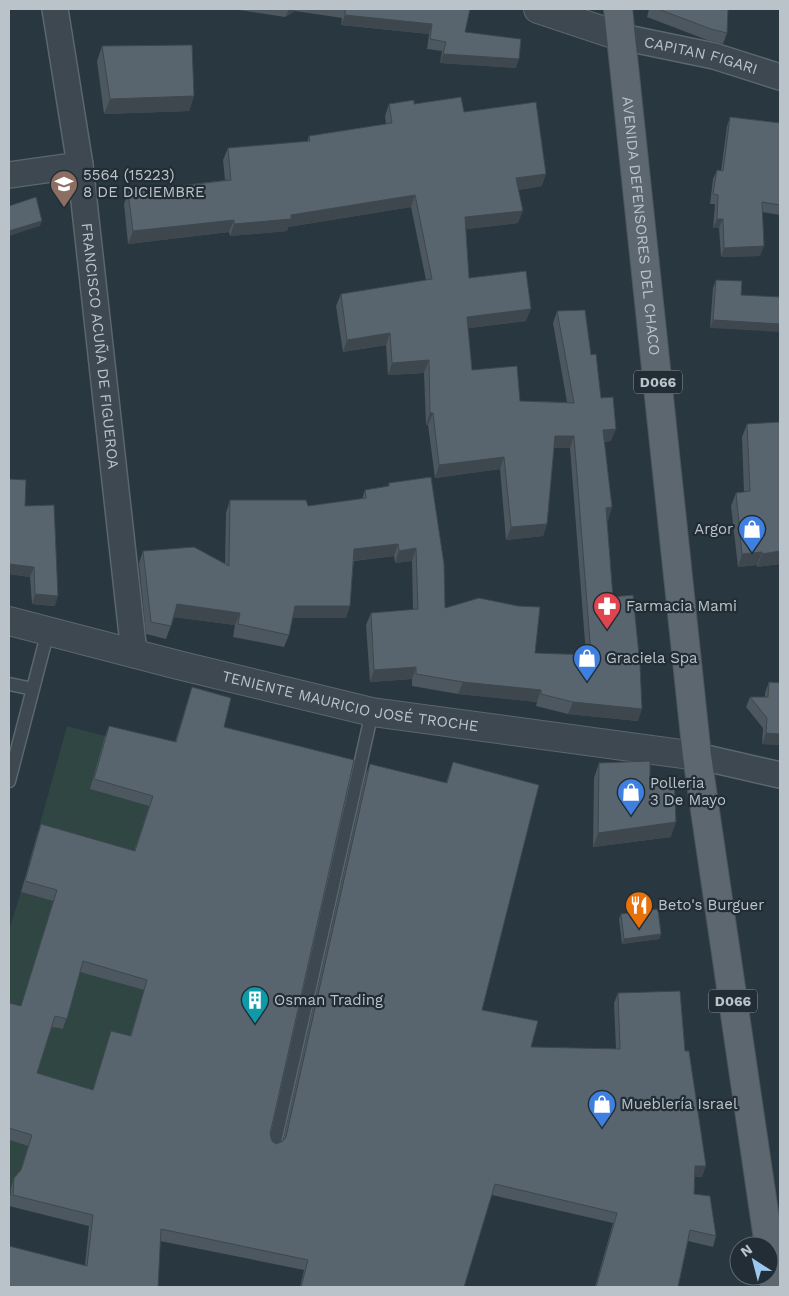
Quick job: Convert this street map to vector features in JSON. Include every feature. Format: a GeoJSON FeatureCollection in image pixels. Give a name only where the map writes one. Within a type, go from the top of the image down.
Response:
{"type":"FeatureCollection","features":[{"type":"Feature","properties":{"kind":"main road","name":"AVENIDA DEFENSORES DEL CHACO"},"geometry":{"type":"LineString","coordinates":[[618,9],[697,756],[767,1236]]}},
{"type":"Feature","properties":{"kind":"street","name":"FRANCISCO ACUÑA DE FIGUEROA"},"geometry":{"type":"LineString","coordinates":[[55,9],[80,165],[134,653]]}},
{"type":"Feature","properties":{"kind":"street"},"geometry":{"type":"LineString","coordinates":[[538,9],[622,37]]}},
{"type":"Feature","properties":{"kind":"street","name":"CAPITAN FIGARI"},"geometry":{"type":"LineString","coordinates":[[622,37],[714,56],[780,77]]}},
{"type":"Feature","properties":{"kind":"street"},"geometry":{"type":"LineString","coordinates":[[9,175],[80,165]]}},
{"type":"Feature","properties":{"kind":"street","name":"TENIENTE MAURICIO JOSÉ TROCHE"},"geometry":{"type":"LineString","coordinates":[[9,621],[178,666],[372,712],[697,756]]}},
{"type":"Feature","properties":{"kind":"street"},"geometry":{"type":"LineString","coordinates":[[697,756],[780,775]]}},
{"type":"Feature","properties":{"kind":"lane"},"geometry":{"type":"LineString","coordinates":[[9,781],[48,631]]}},
{"type":"Feature","properties":{"kind":"lane"},"geometry":{"type":"LineString","coordinates":[[9,684],[33,689]]}},
{"type":"Feature","properties":{"kind":"lane"},"geometry":{"type":"LineString","coordinates":[[274,1146],[372,712]]}},
{"type":"Feature","properties":{"kind":"green space"},"geometry":{"type":"Polygon","coordinates":[[[67,726],[105,736],[149,806],[136,845],[145,865],[37,835],[67,726]]]}},
{"type":"Feature","properties":{"kind":"green space"},"geometry":{"type":"Polygon","coordinates":[[[21,892],[53,901],[18,1017],[9,1015],[9,930],[21,892]]]}},
{"type":"Feature","properties":{"kind":"green space"},"geometry":{"type":"Polygon","coordinates":[[[96,913],[116,982],[144,990],[109,1105],[33,1084],[52,1027],[63,1029],[96,913]]]}},
{"type":"Feature","properties":{"kind":"green space"},"geometry":{"type":"Polygon","coordinates":[[[9,1140],[28,1146],[17,1180],[11,1188],[9,1204],[9,1140]]]}},
{"type":"Feature","properties":{"kind":"building"},"geometry":{"type":"Polygon","coordinates":[[[345,9],[470,9],[465,32],[521,39],[519,59],[443,54],[446,42],[430,39],[432,24],[345,15],[345,9]]]}},
{"type":"Feature","properties":{"kind":"building"},"geometry":{"type":"Polygon","coordinates":[[[658,9],[728,9],[727,33],[711,29],[658,9]]]}},
{"type":"Feature","properties":{"kind":"building"},"geometry":{"type":"Polygon","coordinates":[[[192,45],[194,96],[110,99],[102,46],[192,45]]]}},
{"type":"Feature","properties":{"kind":"building"},"geometry":{"type":"Polygon","coordinates":[[[461,97],[464,112],[536,102],[546,174],[516,178],[523,211],[465,217],[469,278],[526,271],[531,309],[467,317],[472,370],[517,366],[520,401],[574,403],[557,311],[585,310],[591,355],[596,354],[601,398],[613,397],[616,429],[603,430],[612,507],[606,508],[613,597],[633,595],[642,709],[573,702],[541,694],[541,690],[463,682],[416,674],[416,667],[374,670],[371,613],[418,609],[416,548],[399,551],[398,544],[354,549],[350,606],[295,606],[289,635],[238,624],[240,613],[177,604],[171,626],[151,622],[143,551],[194,547],[229,566],[230,500],[306,500],[308,506],[366,498],[365,490],[389,486],[389,483],[431,477],[444,564],[445,608],[479,598],[518,606],[540,607],[535,653],[591,655],[574,436],[555,436],[547,524],[511,527],[504,457],[439,465],[433,413],[430,413],[429,360],[392,363],[390,333],[347,340],[341,294],[432,279],[415,195],[291,215],[291,219],[234,224],[234,220],[133,231],[128,192],[231,180],[228,148],[310,141],[309,136],[392,123],[389,104],[414,100],[414,104],[461,97]]]}},
{"type":"Feature","properties":{"kind":"building"},"geometry":{"type":"Polygon","coordinates":[[[730,117],[780,123],[780,205],[762,202],[764,246],[724,248],[723,219],[717,219],[718,195],[713,194],[717,170],[723,171],[730,117]]]}},
{"type":"Feature","properties":{"kind":"building"},"geometry":{"type":"Polygon","coordinates":[[[36,197],[42,221],[9,231],[9,206],[36,197]]]}},
{"type":"Feature","properties":{"kind":"building"},"geometry":{"type":"Polygon","coordinates":[[[716,280],[742,281],[741,295],[780,297],[780,324],[713,320],[716,280]]]}},
{"type":"Feature","properties":{"kind":"building"},"geometry":{"type":"Polygon","coordinates":[[[780,422],[780,551],[762,554],[762,552],[742,554],[736,493],[750,491],[747,424],[780,422]]]}},
{"type":"Feature","properties":{"kind":"building"},"geometry":{"type":"Polygon","coordinates":[[[9,479],[26,480],[25,506],[54,505],[58,596],[35,594],[34,567],[9,564],[9,479]]]}},
{"type":"Feature","properties":{"kind":"building"},"geometry":{"type":"Polygon","coordinates":[[[769,682],[780,683],[780,734],[766,733],[767,718],[750,697],[768,697],[769,682]]]}},
{"type":"Feature","properties":{"kind":"building"},"geometry":{"type":"Polygon","coordinates":[[[192,687],[231,698],[224,727],[354,760],[270,1134],[272,1141],[276,1144],[283,1141],[286,1137],[370,764],[447,783],[453,762],[539,785],[482,1010],[538,1021],[531,1047],[620,1049],[618,993],[680,991],[685,1051],[689,1051],[706,1166],[695,1166],[694,1194],[710,1196],[716,1236],[690,1230],[678,1287],[596,1287],[617,1213],[495,1184],[464,1287],[301,1287],[308,1260],[161,1229],[158,1287],[9,1287],[9,1246],[87,1266],[93,1215],[13,1195],[14,1178],[21,1170],[32,1135],[9,1128],[9,1003],[21,1006],[57,890],[25,881],[41,824],[135,851],[153,796],[94,779],[109,726],[176,742],[192,687]],[[83,961],[67,1019],[55,1016],[37,1073],[93,1090],[111,1031],[131,1036],[147,980],[83,961]]]}},
{"type":"Feature","properties":{"kind":"building","name":"Polleria 3 De Mayo"},"geometry":{"type":"Polygon","coordinates":[[[650,761],[650,780],[674,778],[676,822],[598,833],[599,763],[650,761]]]}},
{"type":"Feature","properties":{"kind":"building","name":"Beto's Burguer"},"geometry":{"type":"Polygon","coordinates":[[[658,909],[661,934],[624,939],[621,914],[658,909]]]}},
{"type":"Feature","properties":{"kind":"place","name":"5564 (15223) 8 DE DICIEMBRE"},"geometry":{"type":"Point","coordinates":[64,208]}},
{"type":"Feature","properties":{"kind":"place","name":"Argor"},"geometry":{"type":"Point","coordinates":[752,553]}},
{"type":"Feature","properties":{"kind":"place","name":"Farmacia Mami"},"geometry":{"type":"Point","coordinates":[607,630]}},
{"type":"Feature","properties":{"kind":"place","name":"Graciela Spa"},"geometry":{"type":"Point","coordinates":[587,682]}},
{"type":"Feature","properties":{"kind":"place","name":"Polleria 3 De Mayo"},"geometry":{"type":"Point","coordinates":[631,816]}},
{"type":"Feature","properties":{"kind":"place","name":"Beto's Burguer"},"geometry":{"type":"Point","coordinates":[639,929]}},
{"type":"Feature","properties":{"kind":"place","name":"Osman Trading"},"geometry":{"type":"Point","coordinates":[255,1024]}},
{"type":"Feature","properties":{"kind":"place","name":"Mueblería Israel"},"geometry":{"type":"Point","coordinates":[602,1128]}}]}
